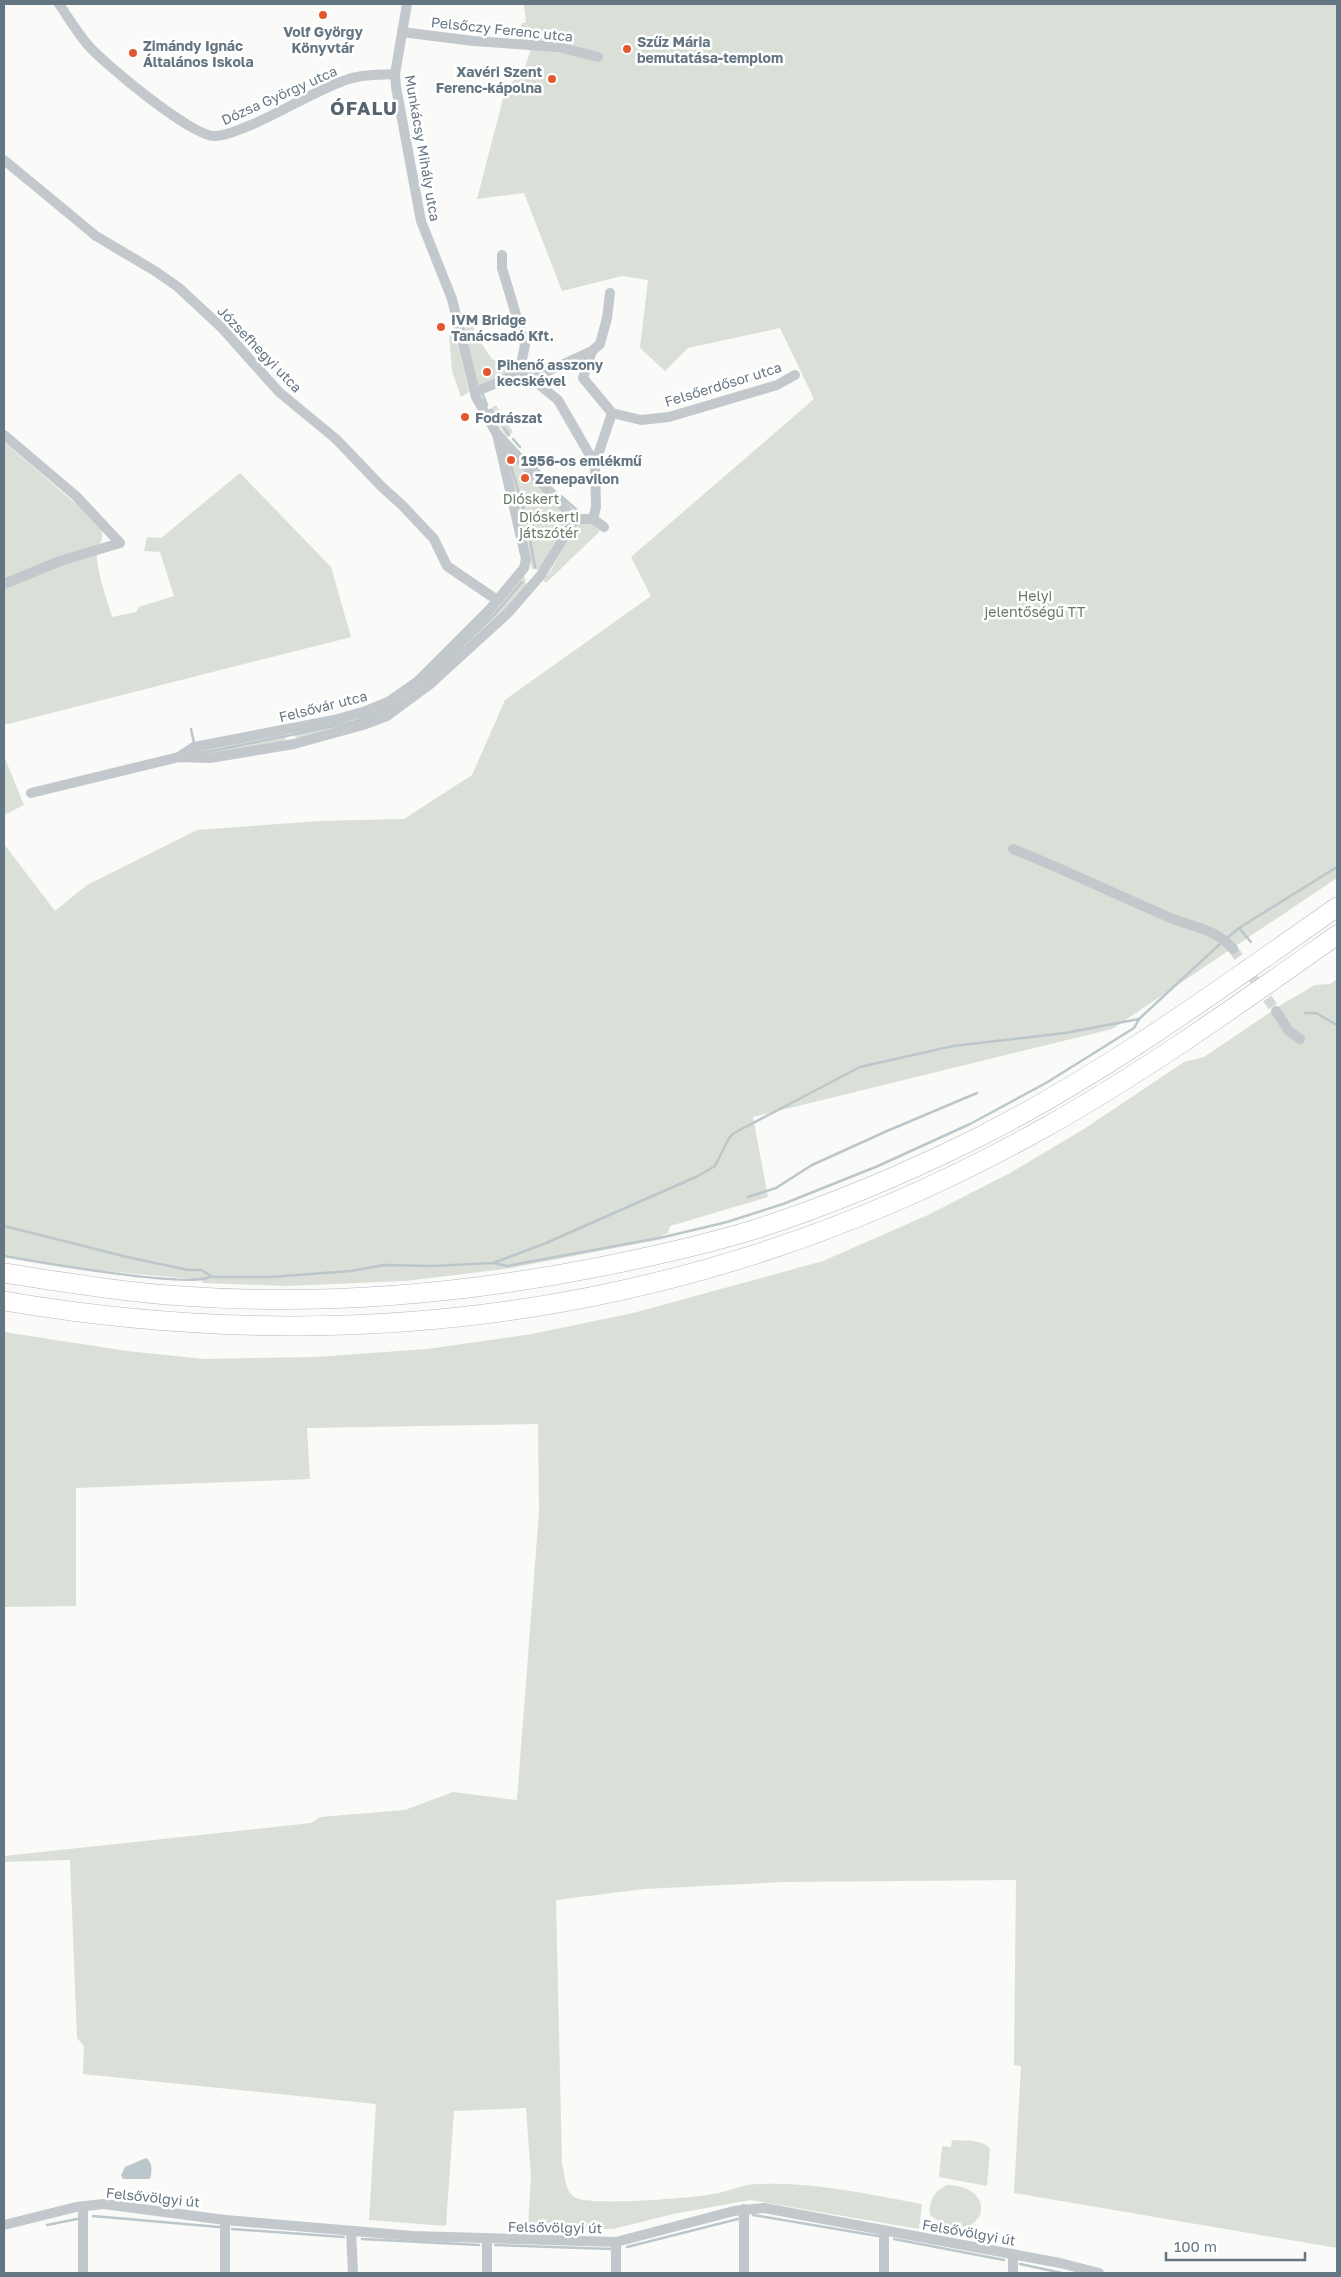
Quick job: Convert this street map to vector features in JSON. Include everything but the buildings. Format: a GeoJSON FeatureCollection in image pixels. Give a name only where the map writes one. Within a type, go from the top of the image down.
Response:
{"type":"FeatureCollection","features":[{"type":"Feature","properties":{"kind":"highway"},"geometry":{"type":"LineString","coordinates":[[4,1273],[111,1290],[178,1296],[258,1300],[363,1298],[433,1293],[550,1277],[706,1244],[831,1203],[899,1174],[998,1126],[1127,1052],[1337,907]]}},
{"type":"Feature","properties":{"kind":"highway"},"geometry":{"type":"LineString","coordinates":[[4,1301],[102,1316],[186,1324],[261,1327],[375,1325],[469,1317],[552,1304],[627,1290],[714,1268],[876,1209],[926,1187],[1035,1133],[1162,1055],[1337,935]]}},
{"type":"Feature","properties":{"kind":"street","name":"Dózsa György utca"},"geometry":{"type":"LineString","coordinates":[[59,4],[88,45],[118,73],[183,122],[197,131],[214,137],[238,130],[284,111],[343,81],[357,76],[395,74]]}},
{"type":"Feature","properties":{"kind":"street","name":"Munkácsy Mihály utca"},"geometry":{"type":"LineString","coordinates":[[407,4],[395,74],[421,221],[452,299],[474,392],[497,434],[575,519]]}},
{"type":"Feature","properties":{"kind":"street","name":"Pelsőczy Ferenc utca"},"geometry":{"type":"LineString","coordinates":[[402,32],[473,41],[558,48],[598,57]]}},
{"type":"Feature","properties":{"kind":"street","name":"Józsefhegyi utca"},"geometry":{"type":"LineString","coordinates":[[4,160],[96,236],[178,287],[221,327],[279,392],[336,439],[403,506],[434,539],[447,566],[497,600]]}},
{"type":"Feature","properties":{"kind":"street"},"geometry":{"type":"LineString","coordinates":[[474,392],[504,380],[520,369],[525,345],[502,268],[502,255]]}},
{"type":"Feature","properties":{"kind":"street"},"geometry":{"type":"LineString","coordinates":[[532,379],[592,351],[600,344],[607,318],[610,293]]}},
{"type":"Feature","properties":{"kind":"street"},"geometry":{"type":"LineString","coordinates":[[592,351],[583,378],[612,413],[595,464],[596,507],[593,519]]}},
{"type":"Feature","properties":{"kind":"street"},"geometry":{"type":"LineString","coordinates":[[520,369],[558,400],[595,464]]}},
{"type":"Feature","properties":{"kind":"street","name":"Felsőerdősor utca"},"geometry":{"type":"LineString","coordinates":[[612,413],[641,420],[669,417],[777,385],[795,375]]}},
{"type":"Feature","properties":{"kind":"street","name":"Munkácsy Mihály utca"},"geometry":{"type":"LineString","coordinates":[[497,434],[526,559],[533,575]]}},
{"type":"Feature","properties":{"kind":"street"},"geometry":{"type":"LineString","coordinates":[[4,435],[76,496],[120,543],[60,561],[4,584]]}},
{"type":"Feature","properties":{"kind":"street"},"geometry":{"type":"LineString","coordinates":[[575,519],[593,519],[604,527]]}},
{"type":"Feature","properties":{"kind":"street","name":"Felsővár utca"},"geometry":{"type":"LineString","coordinates":[[31,793],[179,757],[210,758],[294,744],[363,726],[387,716],[410,701],[508,613],[533,575],[575,519]]}},
{"type":"Feature","properties":{"kind":"street","name":"Felsővár utca"},"geometry":{"type":"LineString","coordinates":[[179,757],[194,747],[334,720],[366,711],[388,702],[418,681],[497,600],[533,575]]}},
{"type":"Feature","properties":{"kind":"street"},"geometry":{"type":"LineString","coordinates":[[1012,849],[1070,872],[1181,923],[1216,933],[1227,942]]}},
{"type":"Feature","properties":{"kind":"street"},"geometry":{"type":"LineString","coordinates":[[1276,1011],[1289,1031],[1300,1039]]}},
{"type":"Feature","properties":{"kind":"street","name":"Felsővölgyi út"},"geometry":{"type":"LineString","coordinates":[[4,2225],[104,2204],[124,2205],[225,2220],[351,2231],[487,2239],[616,2242],[744,2209],[777,2210],[884,2232],[1060,2263],[1099,2273]]}},
{"type":"Feature","properties":{"kind":"street"},"geometry":{"type":"LineString","coordinates":[[83,2207],[83,2273]]}},
{"type":"Feature","properties":{"kind":"street"},"geometry":{"type":"LineString","coordinates":[[744,2209],[744,2273]]}},
{"type":"Feature","properties":{"kind":"street"},"geometry":{"type":"LineString","coordinates":[[225,2220],[225,2273]]}},
{"type":"Feature","properties":{"kind":"street"},"geometry":{"type":"LineString","coordinates":[[351,2231],[353,2273]]}},
{"type":"Feature","properties":{"kind":"street"},"geometry":{"type":"LineString","coordinates":[[884,2232],[884,2273]]}},
{"type":"Feature","properties":{"kind":"street"},"geometry":{"type":"LineString","coordinates":[[487,2239],[487,2273]]}},
{"type":"Feature","properties":{"kind":"street"},"geometry":{"type":"LineString","coordinates":[[616,2242],[616,2273]]}},
{"type":"Feature","properties":{"kind":"street"},"geometry":{"type":"LineString","coordinates":[[1013,2254],[1013,2273]]}},
{"type":"Feature","properties":{"kind":"green space","name":"Helyi jelentőségű TT"},"geometry":{"type":"Polygon","coordinates":[[[524,4],[1337,4],[1337,878],[1112,1029],[753,1117],[768,1197],[670,1226],[668,1233],[661,1236],[662,1239],[505,1269],[405,1281],[287,1286],[203,1283],[201,1280],[84,1269],[4,1256],[4,844],[55,911],[87,885],[197,830],[319,821],[404,819],[472,775],[505,700],[651,596],[631,557],[814,399],[780,328],[688,348],[665,371],[640,348],[648,280],[622,276],[562,291],[524,193],[477,199],[505,91],[525,67],[530,52],[528,41],[521,40],[521,24],[526,22],[524,4]]]}},
{"type":"Feature","properties":{"kind":"green space"},"geometry":{"type":"Polygon","coordinates":[[[473,324],[475,334],[492,359],[520,369],[483,386],[476,385],[463,328],[473,324]]]}},
{"type":"Feature","properties":{"kind":"green space"},"geometry":{"type":"Polygon","coordinates":[[[455,333],[469,392],[461,397],[452,371],[449,334],[455,333]]]}},
{"type":"Feature","properties":{"kind":"green space"},"geometry":{"type":"Polygon","coordinates":[[[496,405],[513,432],[507,437],[488,410],[496,405]]]}},
{"type":"Feature","properties":{"kind":"green space"},"geometry":{"type":"Polygon","coordinates":[[[4,442],[97,522],[101,528],[102,537],[97,559],[101,581],[112,617],[136,612],[139,607],[174,596],[160,552],[144,551],[147,537],[161,538],[240,473],[331,567],[351,637],[4,725],[4,442]]]}},
{"type":"Feature","properties":{"kind":"green space","name":"Dióskert"},"geometry":{"type":"Polygon","coordinates":[[[503,447],[563,509],[568,519],[539,570],[532,569],[503,447]]]}},
{"type":"Feature","properties":{"kind":"green space"},"geometry":{"type":"Polygon","coordinates":[[[581,522],[592,524],[600,531],[546,583],[543,580],[550,572],[576,525],[581,522]]]}},
{"type":"Feature","properties":{"kind":"green space"},"geometry":{"type":"Polygon","coordinates":[[[520,576],[525,577],[526,587],[505,610],[400,705],[375,718],[299,739],[294,736],[294,731],[387,705],[520,576]]]}},
{"type":"Feature","properties":{"kind":"green space"},"geometry":{"type":"Polygon","coordinates":[[[285,733],[287,737],[283,742],[201,755],[193,753],[194,749],[285,733]]]}},
{"type":"Feature","properties":{"kind":"green space"},"geometry":{"type":"Polygon","coordinates":[[[4,756],[24,805],[4,815],[4,756]]]}},
{"type":"Feature","properties":{"kind":"green space"},"geometry":{"type":"Polygon","coordinates":[[[1337,979],[1337,2248],[1014,2193],[1021,2066],[1014,2065],[1016,1880],[782,1882],[644,1889],[556,1900],[562,2164],[572,2196],[586,2200],[603,2201],[669,2199],[708,2195],[755,2184],[801,2185],[922,2204],[919,2229],[750,2200],[673,2214],[613,2229],[528,2228],[531,2177],[526,2108],[454,2111],[446,2226],[369,2220],[376,2104],[83,2074],[84,2046],[77,2038],[70,1860],[4,1862],[4,1856],[311,1823],[320,1817],[405,1810],[453,1792],[517,1800],[539,1512],[538,1424],[307,1428],[310,1479],[76,1488],[76,1606],[4,1607],[4,1332],[127,1351],[204,1359],[317,1357],[427,1349],[532,1334],[633,1313],[823,1261],[928,1215],[1010,1173],[1084,1129],[1184,1062],[1204,1057],[1284,1003],[1315,985],[1330,984],[1337,979]]]}},
{"type":"Feature","properties":{"kind":"green space"},"geometry":{"type":"Polygon","coordinates":[[[952,2140],[978,2142],[990,2149],[987,2186],[939,2177],[942,2146],[951,2147],[952,2140]]]}},
{"type":"Feature","properties":{"kind":"green space"},"geometry":{"type":"Polygon","coordinates":[[[947,2185],[965,2188],[976,2196],[981,2205],[980,2215],[974,2223],[963,2227],[948,2225],[930,2215],[930,2205],[933,2197],[947,2185]]]}},
{"type":"Feature","properties":{"kind":"shaded area"},"geometry":{"type":"Polygon","coordinates":[[[146,2158],[151,2165],[150,2179],[123,2179],[121,2175],[125,2167],[146,2158]]]}},
{"type":"Feature","properties":{"kind":"waterway"},"geometry":{"type":"LineString","coordinates":[[483,395],[487,405]]}},
{"type":"Feature","properties":{"kind":"waterway"},"geometry":{"type":"LineString","coordinates":[[491,410],[500,423]]}},
{"type":"Feature","properties":{"kind":"waterway"},"geometry":{"type":"LineString","coordinates":[[504,428],[509,435]]}},
{"type":"Feature","properties":{"kind":"waterway"},"geometry":{"type":"LineString","coordinates":[[513,439],[520,447]]}},
{"type":"Feature","properties":{"kind":"waterway"},"geometry":{"type":"LineString","coordinates":[[526,455],[531,461]]}},
{"type":"Feature","properties":{"kind":"waterway"},"geometry":{"type":"LineString","coordinates":[[511,466],[526,517],[535,567]]}},
{"type":"Feature","properties":{"kind":"waterway"},"geometry":{"type":"LineString","coordinates":[[535,466],[545,478]]}},
{"type":"Feature","properties":{"kind":"waterway"},"geometry":{"type":"LineString","coordinates":[[561,496],[578,511]]}},
{"type":"Feature","properties":{"kind":"waterway"},"geometry":{"type":"LineString","coordinates":[[425,681],[495,614],[522,582]]}},
{"type":"Feature","properties":{"kind":"waterway"},"geometry":{"type":"LineString","coordinates":[[196,750],[198,753],[212,751],[354,722],[397,703]]}},
{"type":"Feature","properties":{"kind":"waterway"},"geometry":{"type":"LineString","coordinates":[[191,729],[194,743]]}},
{"type":"Feature","properties":{"kind":"waterway"},"geometry":{"type":"LineString","coordinates":[[1239,928],[1337,867]]}},
{"type":"Feature","properties":{"kind":"waterway"},"geometry":{"type":"LineString","coordinates":[[1227,938],[1239,928],[1251,942]]}},
{"type":"Feature","properties":{"kind":"waterway"},"geometry":{"type":"LineString","coordinates":[[494,1263],[507,1266],[664,1237],[727,1222],[783,1204],[878,1166],[970,1124],[1046,1083],[1134,1028],[1139,1019],[1221,943]]}},
{"type":"Feature","properties":{"kind":"waterway"},"geometry":{"type":"LineString","coordinates":[[1305,1013],[1316,1013],[1337,1025]]}},
{"type":"Feature","properties":{"kind":"waterway"},"geometry":{"type":"LineString","coordinates":[[4,1226],[127,1257],[188,1270],[201,1270],[213,1277],[270,1277],[351,1271],[384,1265],[433,1266],[493,1263],[546,1243],[698,1176],[715,1166],[729,1138],[734,1133],[860,1067],[953,1046],[1065,1033],[1139,1019]]}},
{"type":"Feature","properties":{"kind":"waterway"},"geometry":{"type":"LineString","coordinates":[[748,1197],[776,1188],[812,1165],[977,1093]]}},
{"type":"Feature","properties":{"kind":"waterway"},"geometry":{"type":"LineString","coordinates":[[4,1256],[147,1277],[199,1279],[211,1276]]}},
{"type":"Feature","properties":{"kind":"waterway"},"geometry":{"type":"LineString","coordinates":[[753,2215],[878,2236]]}},
{"type":"Feature","properties":{"kind":"waterway"},"geometry":{"type":"LineString","coordinates":[[93,2216],[219,2227]]}},
{"type":"Feature","properties":{"kind":"waterway"},"geometry":{"type":"LineString","coordinates":[[47,2225],[77,2219]]}},
{"type":"Feature","properties":{"kind":"waterway"},"geometry":{"type":"LineString","coordinates":[[627,2247],[738,2219]]}},
{"type":"Feature","properties":{"kind":"waterway"},"geometry":{"type":"LineString","coordinates":[[232,2229],[344,2237]]}},
{"type":"Feature","properties":{"kind":"waterway"},"geometry":{"type":"LineString","coordinates":[[362,2239],[479,2245]]}},
{"type":"Feature","properties":{"kind":"waterway"},"geometry":{"type":"LineString","coordinates":[[894,2239],[1004,2260]]}},
{"type":"Feature","properties":{"kind":"waterway"},"geometry":{"type":"LineString","coordinates":[[495,2245],[612,2249]]}},
{"type":"Feature","properties":{"kind":"waterway"},"geometry":{"type":"LineString","coordinates":[[1020,2264],[1062,2273]]}},
{"type":"Feature","properties":{"kind":"tunnel"},"geometry":{"type":"LineString","coordinates":[[1233,949],[1276,1011]]}},
{"type":"Feature","properties":{"kind":"place","name":"Volf György Könyvtár"},"geometry":{"type":"Point","coordinates":[323,15]}},
{"type":"Feature","properties":{"kind":"place","name":"Szűz Mária bemutatása-templom"},"geometry":{"type":"Point","coordinates":[627,49]}},
{"type":"Feature","properties":{"kind":"place","name":"Zimándy Ignác Általános Iskola"},"geometry":{"type":"Point","coordinates":[133,53]}},
{"type":"Feature","properties":{"kind":"place","name":"Xavéri Szent Ferenc-kápolna"},"geometry":{"type":"Point","coordinates":[552,79]}},
{"type":"Feature","properties":{"kind":"place","name":"IVM Bridge Tanácsadó Kft."},"geometry":{"type":"Point","coordinates":[441,327]}},
{"type":"Feature","properties":{"kind":"place","name":"Pihenő asszony kecskével"},"geometry":{"type":"Point","coordinates":[487,372]}},
{"type":"Feature","properties":{"kind":"place","name":"Fodrászat"},"geometry":{"type":"Point","coordinates":[465,417]}},
{"type":"Feature","properties":{"kind":"place","name":"1956-os emlékmű"},"geometry":{"type":"Point","coordinates":[511,460]}},
{"type":"Feature","properties":{"kind":"place","name":"Zenepavilon"},"geometry":{"type":"Point","coordinates":[525,478]}},
{"type":"Feature","properties":{"kind":"district","name":"ÓFALU"},"geometry":{"type":"Point","coordinates":[364,107]}},
{"type":"Feature","properties":{"kind":"park label","name":"Dióskerti játszótér"},"geometry":{"type":"Point","coordinates":[549,524]}}]}
